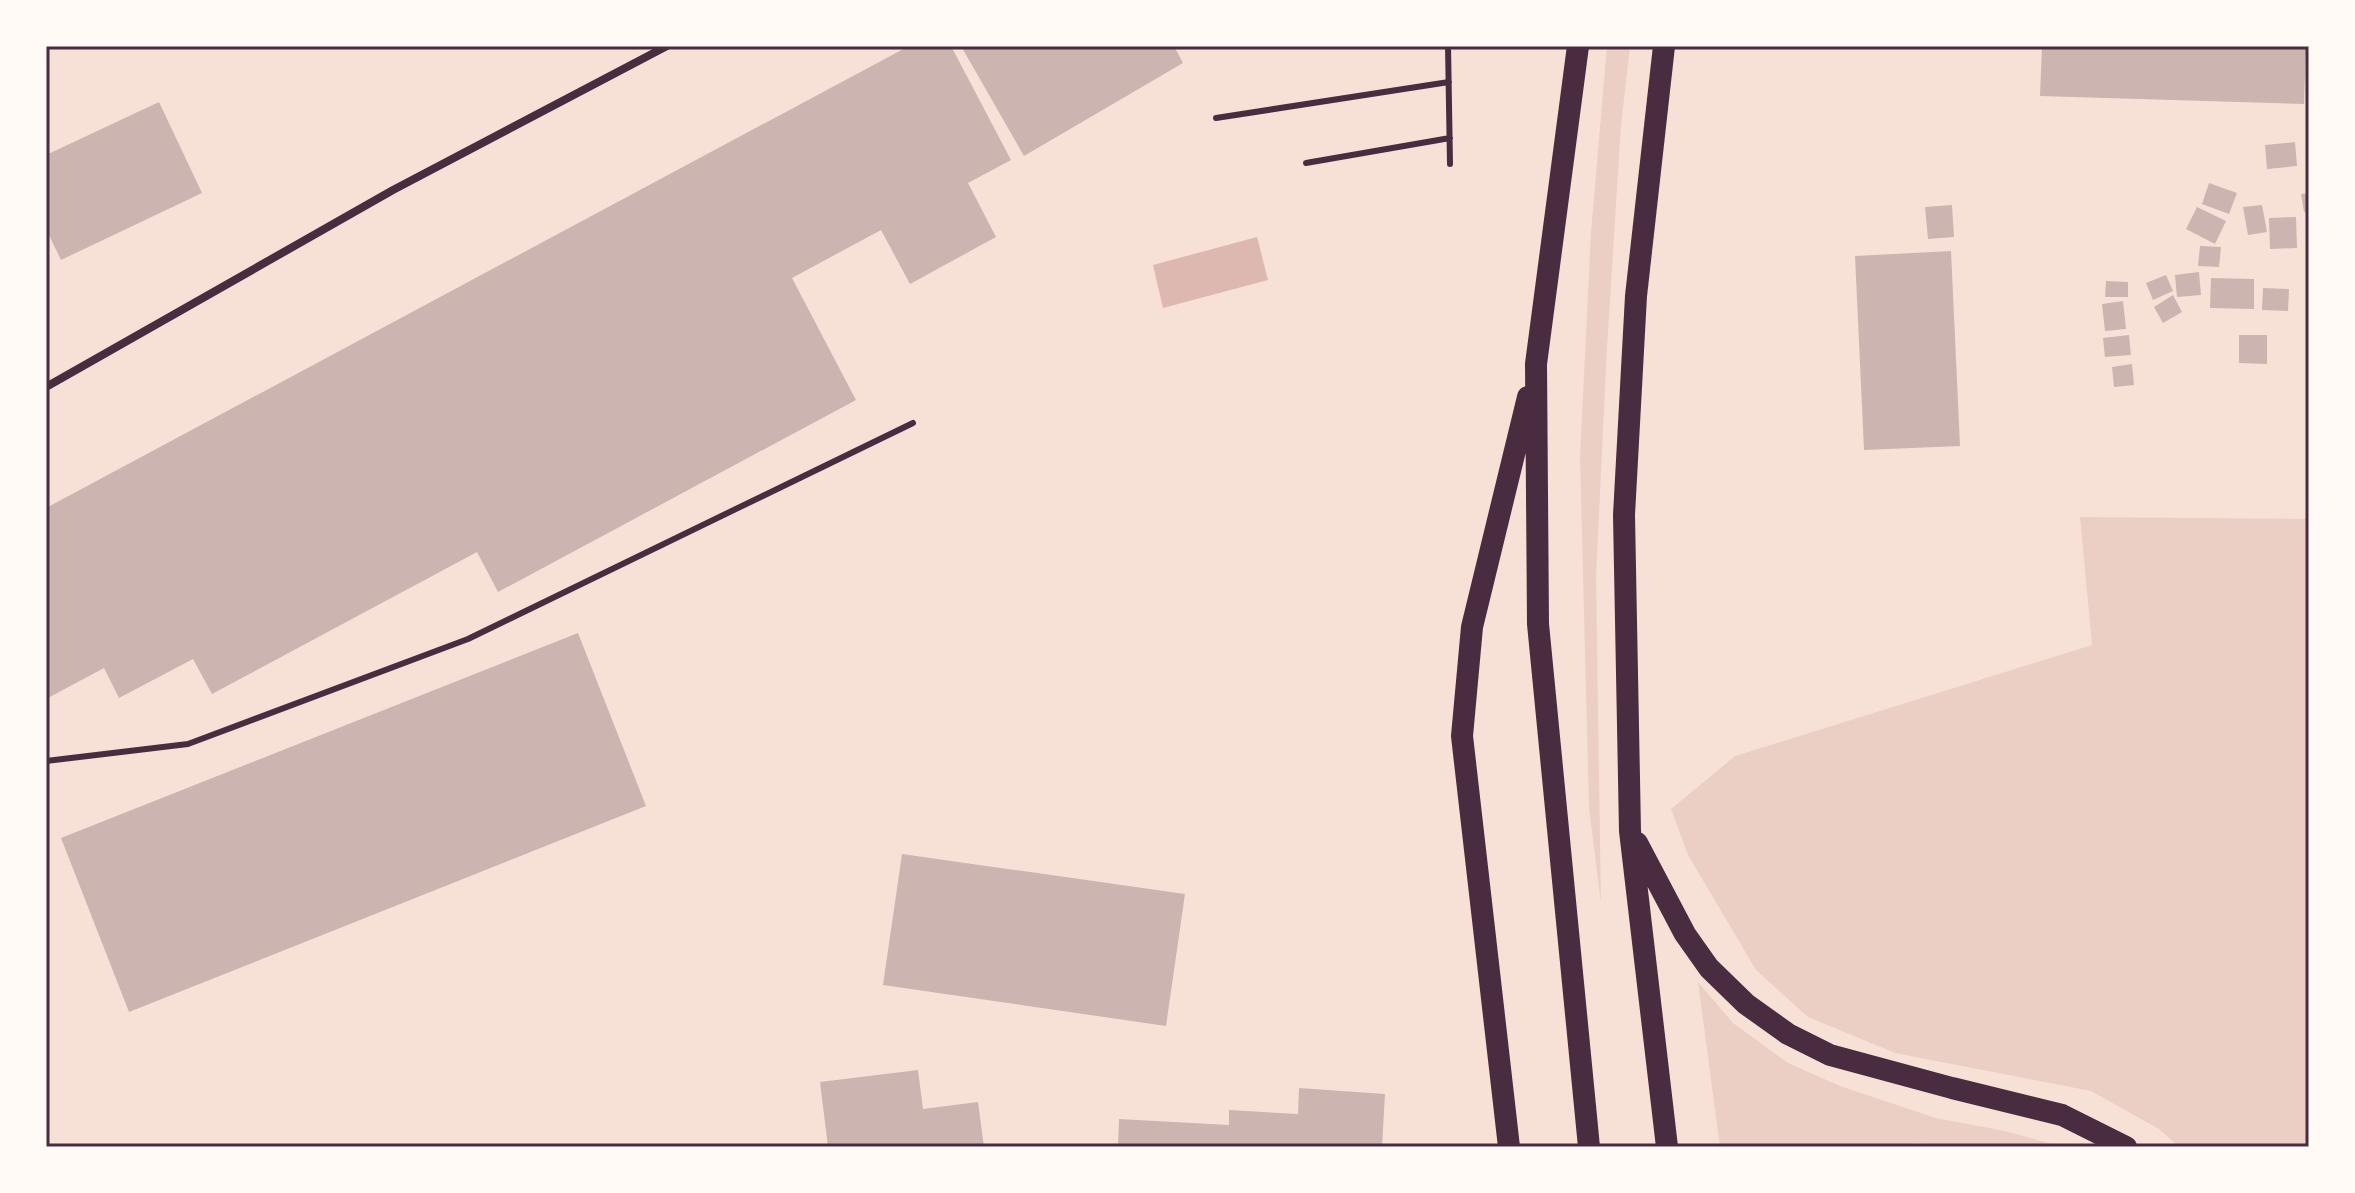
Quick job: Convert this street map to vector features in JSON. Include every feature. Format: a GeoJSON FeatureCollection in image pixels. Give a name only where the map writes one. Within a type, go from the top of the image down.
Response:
{"type":"FeatureCollection","features":[{"type":"Feature","properties":{"kind":"highway"},"geometry":{"type":"LineString","coordinates":[[1509,1147],[1462,736],[1472,627],[1536,364],[1578,46]]}},
{"type":"Feature","properties":{"kind":"highway"},"geometry":{"type":"LineString","coordinates":[[1664,46],[1636,296],[1624,515],[1630,831],[1667,1147]]}},
{"type":"Feature","properties":{"kind":"highway"},"geometry":{"type":"LineString","coordinates":[[1536,364],[1538,624],[1589,1147]]}},
{"type":"Feature","properties":{"kind":"highway"},"geometry":{"type":"LineString","coordinates":[[1630,831],[1685,934],[1709,968],[1746,1004],[1788,1034],[1830,1055],[2062,1115],[2126,1147]]}},
{"type":"Feature","properties":{"kind":"street"},"geometry":{"type":"LineString","coordinates":[[46,387],[393,190],[667,46]]}},
{"type":"Feature","properties":{"kind":"lane"},"geometry":{"type":"LineString","coordinates":[[1448,46],[1450,164]]}},
{"type":"Feature","properties":{"kind":"lane"},"geometry":{"type":"LineString","coordinates":[[1216,118],[1449,82]]}},
{"type":"Feature","properties":{"kind":"lane"},"geometry":{"type":"LineString","coordinates":[[1306,163],[1450,138]]}},
{"type":"Feature","properties":{"kind":"lane"},"geometry":{"type":"LineString","coordinates":[[46,761],[188,744],[468,639],[913,423]]}},
{"type":"Feature","properties":{"kind":"shaded area"},"geometry":{"type":"Polygon","coordinates":[[[1607,46],[1630,46],[1621,126],[1596,577],[1601,903],[1589,808],[1580,457],[1591,232],[1607,46]]]}},
{"type":"Feature","properties":{"kind":"shaded area"},"geometry":{"type":"Polygon","coordinates":[[[1257,237],[1268,280],[1163,308],[1153,265],[1257,237]]]}},
{"type":"Feature","properties":{"kind":"shaded area"},"geometry":{"type":"Polygon","coordinates":[[[2080,517],[2309,519],[2309,1147],[2179,1147],[2159,1129],[2091,1091],[1895,1053],[1808,1017],[1756,970],[1688,855],[1671,809],[1735,756],[2092,645],[2080,517]]]}},
{"type":"Feature","properties":{"kind":"shaded area"},"geometry":{"type":"Polygon","coordinates":[[[1698,982],[1733,1023],[1788,1063],[1840,1086],[1936,1118],[2005,1131],[2063,1147],[1914,1143],[1892,1147],[1720,1147],[1698,982]]]}},
{"type":"Feature","properties":{"kind":"building"},"geometry":{"type":"Polygon","coordinates":[[[909,46],[951,46],[1011,160],[968,183],[996,237],[910,284],[881,230],[792,278],[856,400],[498,592],[477,552],[212,694],[193,659],[119,698],[104,668],[46,699],[46,508],[909,46]]]}},
{"type":"Feature","properties":{"kind":"building"},"geometry":{"type":"Polygon","coordinates":[[[961,46],[1174,46],[1183,63],[1024,156],[961,46]]]}},
{"type":"Feature","properties":{"kind":"building"},"geometry":{"type":"Polygon","coordinates":[[[2042,46],[2306,46],[2304,104],[2040,96],[2042,46]]]}},
{"type":"Feature","properties":{"kind":"building"},"geometry":{"type":"Polygon","coordinates":[[[159,102],[202,193],[61,260],[46,229],[46,155],[159,102]]]}},
{"type":"Feature","properties":{"kind":"building"},"geometry":{"type":"Polygon","coordinates":[[[2295,142],[2297,166],[2267,169],[2265,145],[2295,142]]]}},
{"type":"Feature","properties":{"kind":"building"},"geometry":{"type":"Polygon","coordinates":[[[2209,183],[2237,193],[2229,214],[2202,204],[2209,183]]]}},
{"type":"Feature","properties":{"kind":"building"},"geometry":{"type":"Polygon","coordinates":[[[2309,193],[2309,211],[2304,212],[2301,194],[2309,193]]]}},
{"type":"Feature","properties":{"kind":"building"},"geometry":{"type":"Polygon","coordinates":[[[1952,205],[1954,237],[1928,239],[1925,207],[1952,205]]]}},
{"type":"Feature","properties":{"kind":"building"},"geometry":{"type":"Polygon","coordinates":[[[2262,205],[2267,232],[2248,235],[2243,207],[2262,205]]]}},
{"type":"Feature","properties":{"kind":"building"},"geometry":{"type":"Polygon","coordinates":[[[2197,207],[2226,221],[2215,244],[2186,229],[2197,207]]]}},
{"type":"Feature","properties":{"kind":"building"},"geometry":{"type":"Polygon","coordinates":[[[2296,217],[2297,248],[2270,249],[2269,218],[2296,217]]]}},
{"type":"Feature","properties":{"kind":"building"},"geometry":{"type":"Polygon","coordinates":[[[2200,246],[2221,247],[2219,267],[2198,266],[2200,246]]]}},
{"type":"Feature","properties":{"kind":"building"},"geometry":{"type":"Polygon","coordinates":[[[1951,251],[1960,446],[1864,450],[1855,256],[1951,251]]]}},
{"type":"Feature","properties":{"kind":"building"},"geometry":{"type":"Polygon","coordinates":[[[2199,272],[2201,295],[2177,297],[2175,275],[2199,272]]]}},
{"type":"Feature","properties":{"kind":"building"},"geometry":{"type":"Polygon","coordinates":[[[2166,275],[2173,291],[2153,300],[2146,283],[2166,275]]]}},
{"type":"Feature","properties":{"kind":"building"},"geometry":{"type":"Polygon","coordinates":[[[2211,278],[2254,279],[2254,309],[2210,308],[2211,278]]]}},
{"type":"Feature","properties":{"kind":"building"},"geometry":{"type":"Polygon","coordinates":[[[2106,281],[2128,282],[2128,297],[2105,297],[2106,281]]]}},
{"type":"Feature","properties":{"kind":"building"},"geometry":{"type":"Polygon","coordinates":[[[2263,288],[2289,289],[2288,311],[2262,310],[2263,288]]]}},
{"type":"Feature","properties":{"kind":"building"},"geometry":{"type":"Polygon","coordinates":[[[2173,295],[2182,312],[2163,323],[2154,307],[2173,295]]]}},
{"type":"Feature","properties":{"kind":"building"},"geometry":{"type":"Polygon","coordinates":[[[2123,301],[2126,329],[2105,331],[2102,304],[2123,301]]]}},
{"type":"Feature","properties":{"kind":"building"},"geometry":{"type":"Polygon","coordinates":[[[2129,335],[2131,355],[2105,357],[2103,338],[2129,335]]]}},
{"type":"Feature","properties":{"kind":"building"},"geometry":{"type":"Polygon","coordinates":[[[2239,335],[2267,335],[2267,364],[2239,363],[2239,335]]]}},
{"type":"Feature","properties":{"kind":"building"},"geometry":{"type":"Polygon","coordinates":[[[2132,364],[2134,385],[2114,387],[2112,367],[2132,364]]]}},
{"type":"Feature","properties":{"kind":"building"},"geometry":{"type":"Polygon","coordinates":[[[578,633],[646,806],[129,1012],[61,838],[578,633]]]}},
{"type":"Feature","properties":{"kind":"building"},"geometry":{"type":"Polygon","coordinates":[[[902,854],[1185,894],[1166,1026],[883,985],[902,854]]]}},
{"type":"Feature","properties":{"kind":"building"},"geometry":{"type":"Polygon","coordinates":[[[918,1070],[923,1109],[978,1102],[984,1147],[828,1147],[820,1082],[918,1070]]]}},
{"type":"Feature","properties":{"kind":"building"},"geometry":{"type":"Polygon","coordinates":[[[1299,1088],[1385,1094],[1382,1147],[1118,1147],[1119,1119],[1229,1125],[1229,1110],[1298,1114],[1299,1088]]]}}]}
